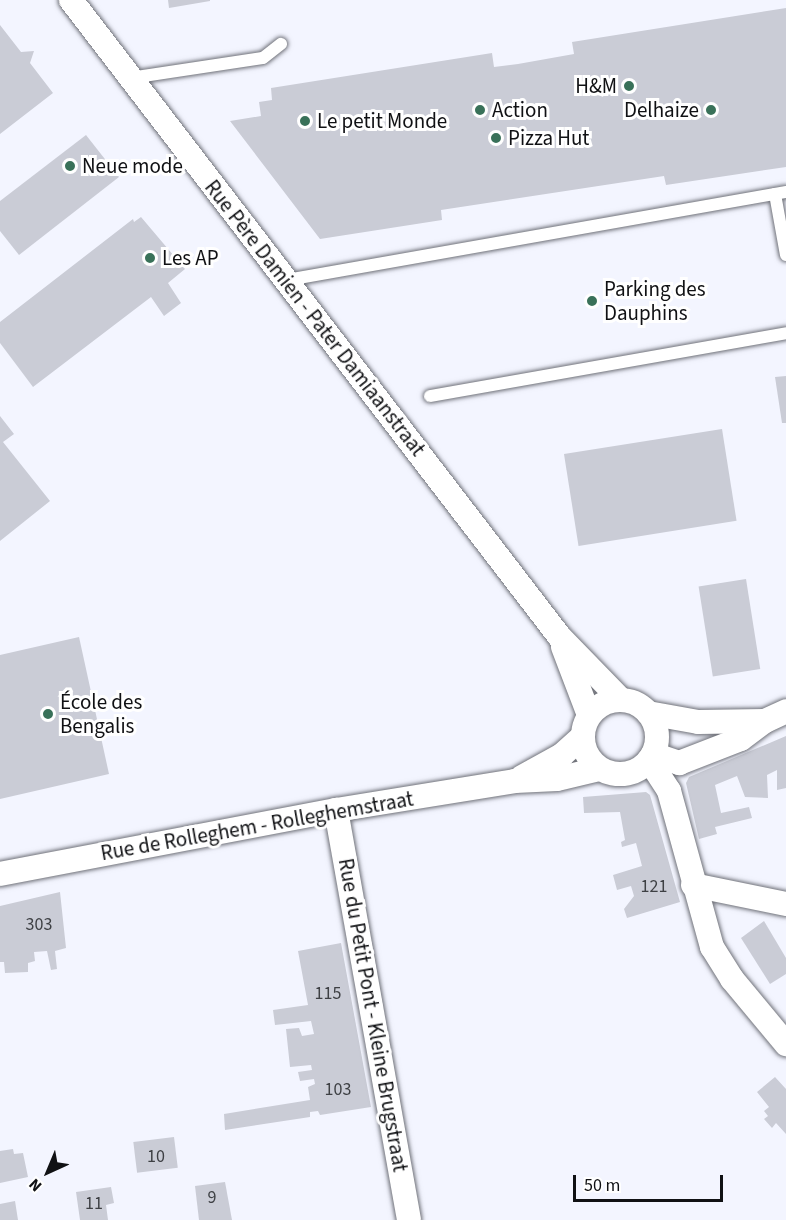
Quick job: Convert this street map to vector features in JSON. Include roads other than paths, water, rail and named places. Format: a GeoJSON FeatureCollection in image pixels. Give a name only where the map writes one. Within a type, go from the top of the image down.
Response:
{"type":"FeatureCollection","features":[{"type":"Feature","properties":{"kind":"street","name":"Rue Père Damien - Pater Damiaanstraat"},"geometry":{"type":"LineString","coordinates":[[71,0],[559,636],[620,699]]}},
{"type":"Feature","properties":{"kind":"street","name":"Rue Père Damien - Pater Damiaanstraat"},"geometry":{"type":"LineString","coordinates":[[559,636],[586,726]]}},
{"type":"Feature","properties":{"kind":"street"},"geometry":{"type":"LineString","coordinates":[[620,699],[636,703],[648,713],[656,725],[657,740],[651,757],[639,769],[626,774],[612,774],[599,769],[584,749],[586,726],[597,706],[620,699]]}},
{"type":"Feature","properties":{"kind":"street"},"geometry":{"type":"LineString","coordinates":[[648,713],[698,722],[776,716]]}},
{"type":"Feature","properties":{"kind":"street"},"geometry":{"type":"LineString","coordinates":[[651,757],[679,764],[741,740],[776,716]]}},
{"type":"Feature","properties":{"kind":"street","name":"Rue de Rolleghem - Rolleghemstraat"},"geometry":{"type":"LineString","coordinates":[[515,781],[562,754],[586,726]]}},
{"type":"Feature","properties":{"kind":"street"},"geometry":{"type":"LineString","coordinates":[[651,757],[669,791],[712,948],[732,980],[786,1044]]}},
{"type":"Feature","properties":{"kind":"street","name":"Rue de Rolleghem - Rolleghemstraat"},"geometry":{"type":"LineString","coordinates":[[0,874],[336,810],[515,781],[557,778],[599,769]]}},
{"type":"Feature","properties":{"kind":"street","name":"Rue du Petit Pont - Kleine Brugstraat"},"geometry":{"type":"LineString","coordinates":[[336,810],[409,1220]]}},
{"type":"Feature","properties":{"kind":"street"},"geometry":{"type":"LineString","coordinates":[[693,885],[786,904]]}},
{"type":"Feature","properties":{"kind":"lane"},"geometry":{"type":"LineString","coordinates":[[130,78],[263,58],[281,44]]}},
{"type":"Feature","properties":{"kind":"lane"},"geometry":{"type":"LineString","coordinates":[[287,280],[781,193],[786,255]]}},
{"type":"Feature","properties":{"kind":"lane"},"geometry":{"type":"LineString","coordinates":[[430,396],[786,333]]}},
{"type":"Feature","properties":{"kind":"place","name":"H&M"},"geometry":{"type":"Point","coordinates":[629,86]}},
{"type":"Feature","properties":{"kind":"place","name":"Action"},"geometry":{"type":"Point","coordinates":[480,110]}},
{"type":"Feature","properties":{"kind":"place","name":"Delhaize"},"geometry":{"type":"Point","coordinates":[711,110]}},
{"type":"Feature","properties":{"kind":"place","name":"Le petit Monde"},"geometry":{"type":"Point","coordinates":[305,121]}},
{"type":"Feature","properties":{"kind":"place","name":"Pizza Hut"},"geometry":{"type":"Point","coordinates":[496,138]}},
{"type":"Feature","properties":{"kind":"place","name":"Neue mode"},"geometry":{"type":"Point","coordinates":[70,166]}},
{"type":"Feature","properties":{"kind":"place","name":"Les AP"},"geometry":{"type":"Point","coordinates":[150,258]}},
{"type":"Feature","properties":{"kind":"place","name":"Parking des Dauphins"},"geometry":{"type":"Point","coordinates":[592,301]}},
{"type":"Feature","properties":{"kind":"place","name":"École des Bengalis"},"geometry":{"type":"Point","coordinates":[48,714]}}]}
